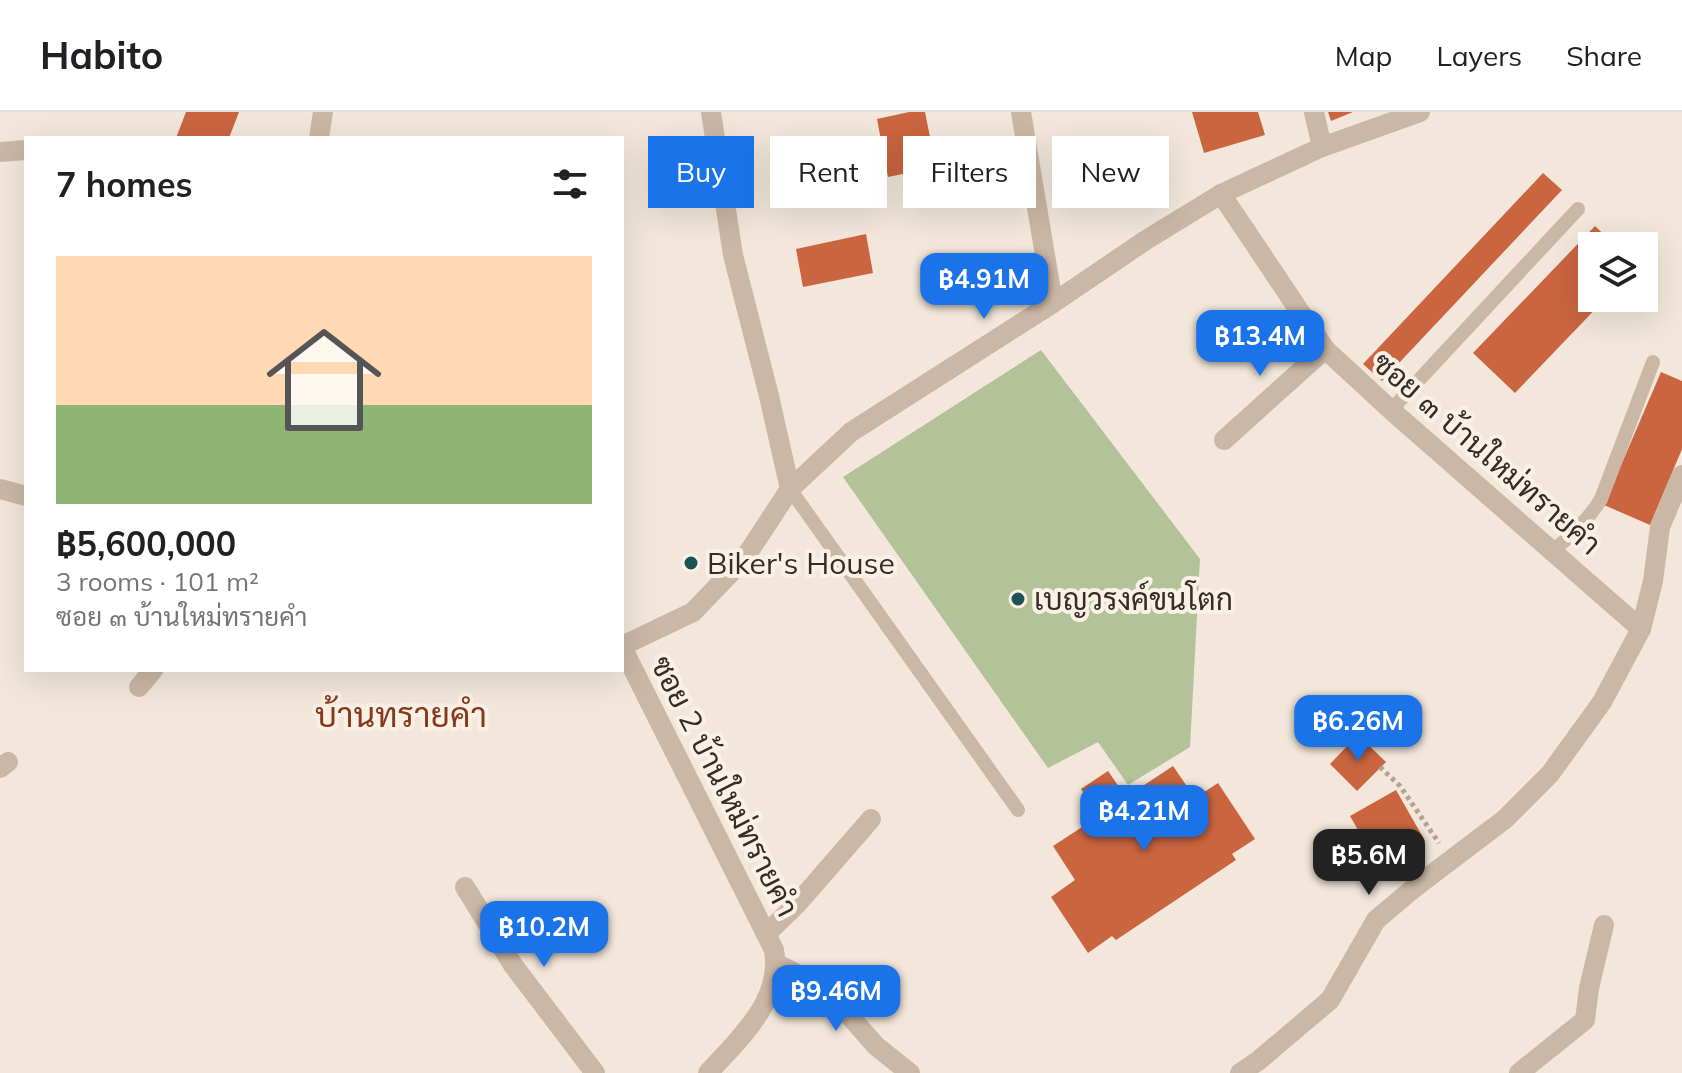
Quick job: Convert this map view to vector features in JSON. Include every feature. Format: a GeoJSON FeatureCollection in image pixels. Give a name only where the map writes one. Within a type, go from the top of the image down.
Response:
{"type":"FeatureCollection","features":[{"type":"Feature","properties":{"kind":"street"},"geometry":{"type":"LineString","coordinates":[[319,136],[323,112]]}},
{"type":"Feature","properties":{"kind":"street"},"geometry":{"type":"LineString","coordinates":[[711,112],[733,255],[790,489]]}},
{"type":"Feature","properties":{"kind":"street"},"geometry":{"type":"LineString","coordinates":[[1021,112],[1053,303]]}},
{"type":"Feature","properties":{"kind":"street"},"geometry":{"type":"LineString","coordinates":[[1314,112],[1322,147]]}},
{"type":"Feature","properties":{"kind":"street"},"geometry":{"type":"LineString","coordinates":[[624,645],[693,612],[744,559],[790,489],[851,432],[1221,194],[1322,147],[1420,112]]}},
{"type":"Feature","properties":{"kind":"street"},"geometry":{"type":"LineString","coordinates":[[0,152],[24,150]]}},
{"type":"Feature","properties":{"kind":"street","name":"ซอย ๓ บ้านใหม่ทรายคำ"},"geometry":{"type":"LineString","coordinates":[[1221,194],[1325,349],[1641,629]]}},
{"type":"Feature","properties":{"kind":"street"},"geometry":{"type":"LineString","coordinates":[[1224,440],[1325,349]]}},
{"type":"Feature","properties":{"kind":"street"},"geometry":{"type":"LineString","coordinates":[[1240,1073],[1330,1000],[1376,920],[1505,819],[1550,774],[1602,702],[1641,629],[1653,581],[1660,527],[1682,475]]}},
{"type":"Feature","properties":{"kind":"street"},"geometry":{"type":"LineString","coordinates":[[0,489],[24,495]]}},
{"type":"Feature","properties":{"kind":"street","name":"ซอย 2 บ้านใหม่ทรายคำ"},"geometry":{"type":"LineString","coordinates":[[624,650],[774,950],[777,964],[772,992],[748,1029],[708,1073]]}},
{"type":"Feature","properties":{"kind":"street"},"geometry":{"type":"LineString","coordinates":[[139,687],[151,672]]}},
{"type":"Feature","properties":{"kind":"street"},"geometry":{"type":"LineString","coordinates":[[766,934],[798,903],[871,819]]}},
{"type":"Feature","properties":{"kind":"street"},"geometry":{"type":"LineString","coordinates":[[465,887],[513,965],[595,1073]]}},
{"type":"Feature","properties":{"kind":"street"},"geometry":{"type":"LineString","coordinates":[[1519,1073],[1585,1020],[1604,925]]}},
{"type":"Feature","properties":{"kind":"street"},"geometry":{"type":"LineString","coordinates":[[777,964],[825,988],[876,1046],[910,1073]]}},
{"type":"Feature","properties":{"kind":"lane"},"geometry":{"type":"LineString","coordinates":[[1391,410],[1578,209]]}},
{"type":"Feature","properties":{"kind":"lane"},"geometry":{"type":"LineString","coordinates":[[1552,551],[1576,531],[1601,499],[1653,362]]}},
{"type":"Feature","properties":{"kind":"lane"},"geometry":{"type":"LineString","coordinates":[[790,489],[1018,810]]}},
{"type":"Feature","properties":{"kind":"path"},"geometry":{"type":"LineString","coordinates":[[1380,767],[1400,786],[1450,860]]}},
{"type":"Feature","properties":{"kind":"green space"},"geometry":{"type":"Polygon","coordinates":[[[1041,350],[1200,559],[1190,747],[1128,785],[1098,742],[1048,768],[843,477],[1041,350]]]}},
{"type":"Feature","properties":{"kind":"building"},"geometry":{"type":"Polygon","coordinates":[[[186,112],[239,112],[230,136],[177,136],[186,112]]]}},
{"type":"Feature","properties":{"kind":"building"},"geometry":{"type":"Polygon","coordinates":[[[925,112],[930,136],[903,136],[903,174],[888,177],[887,136],[880,136],[877,119],[925,112]]]}},
{"type":"Feature","properties":{"kind":"building"},"geometry":{"type":"Polygon","coordinates":[[[1192,112],[1258,112],[1265,135],[1204,153],[1192,112]]]}},
{"type":"Feature","properties":{"kind":"building"},"geometry":{"type":"Polygon","coordinates":[[[1328,112],[1353,112],[1331,121],[1328,112]]]}},
{"type":"Feature","properties":{"kind":"building"},"geometry":{"type":"Polygon","coordinates":[[[1543,173],[1562,190],[1382,381],[1363,364],[1543,173]]]}},
{"type":"Feature","properties":{"kind":"building"},"geometry":{"type":"Polygon","coordinates":[[[866,234],[873,273],[803,287],[796,249],[866,234]]]}},
{"type":"Feature","properties":{"kind":"building"},"geometry":{"type":"Polygon","coordinates":[[[1578,244],[1578,312],[1593,312],[1515,393],[1473,353],[1578,244]]]}},
{"type":"Feature","properties":{"kind":"building"},"geometry":{"type":"Polygon","coordinates":[[[1661,372],[1682,381],[1682,449],[1650,525],[1604,505],[1661,372]]]}},
{"type":"Feature","properties":{"kind":"building"},"geometry":{"type":"Polygon","coordinates":[[[1358,735],[1386,762],[1357,791],[1330,764],[1358,735]]]}},
{"type":"Feature","properties":{"kind":"building"},"geometry":{"type":"Polygon","coordinates":[[[1173,766],[1195,798],[1218,783],[1255,839],[1232,854],[1236,860],[1116,940],[1112,936],[1088,953],[1051,897],[1075,880],[1053,846],[1099,816],[1081,789],[1108,771],[1126,797],[1173,766]]]}},
{"type":"Feature","properties":{"kind":"building"},"geometry":{"type":"Polygon","coordinates":[[[1396,790],[1425,841],[1379,867],[1350,816],[1396,790]]]}},
{"type":"Feature","properties":{"kind":"place","name":"Biker's House"},"geometry":{"type":"Point","coordinates":[691,563]}},
{"type":"Feature","properties":{"kind":"place","name":"เบญวรงค์ขนโตก"},"geometry":{"type":"Point","coordinates":[1018,599]}},
{"type":"Feature","properties":{"kind":"district","name":"บ้านทรายคำ"},"geometry":{"type":"Point","coordinates":[401,714]}}]}
